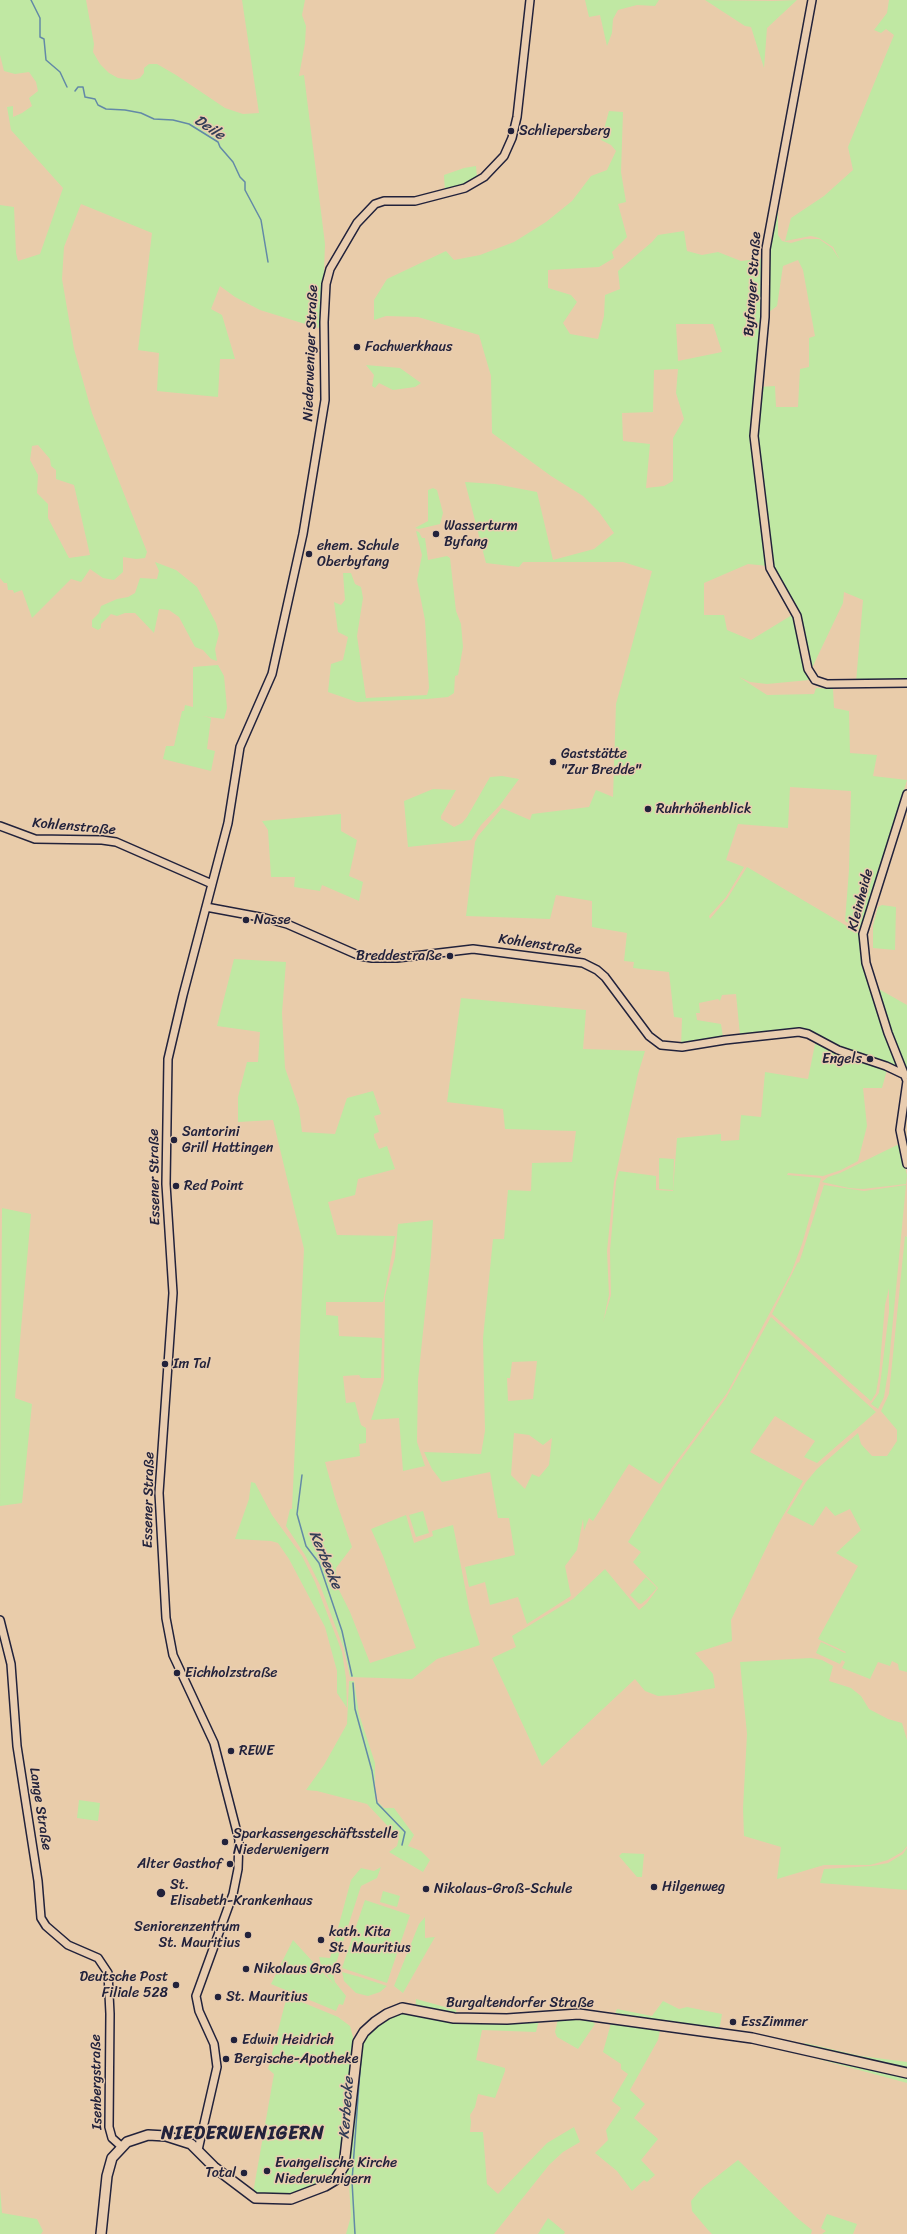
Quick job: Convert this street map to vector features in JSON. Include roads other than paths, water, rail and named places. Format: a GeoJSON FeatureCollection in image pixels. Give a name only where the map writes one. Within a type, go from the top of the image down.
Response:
{"type":"FeatureCollection","features":[{"type":"Feature","properties":{"kind":"main road","name":"Burgaltendorfer Straße"},"geometry":{"type":"LineString","coordinates":[[122,2147],[136,2138],[156,2135],[179,2139],[191,2144],[214,2167],[255,2198],[291,2199],[332,2182],[340,2174],[344,2166],[354,2058],[358,2042],[364,2032],[375,2022],[402,2008],[454,2018],[507,2019],[579,2014],[752,2038],[907,2073]]}},
{"type":"Feature","properties":{"kind":"main road"},"geometry":{"type":"LineString","coordinates":[[101,2234],[109,2166],[112,2158],[122,2147]]}},
{"type":"Feature","properties":{"kind":"street","name":"Niederweniger Straße"},"geometry":{"type":"LineString","coordinates":[[226,832],[237,757],[245,733],[272,674],[311,490],[325,400],[324,324],[326,284],[330,269],[357,223],[375,204],[384,201],[415,201],[465,188],[484,177],[504,156],[512,138],[517,117],[530,0]]}},
{"type":"Feature","properties":{"kind":"street","name":"Byfanger Straße"},"geometry":{"type":"LineString","coordinates":[[812,0],[766,249],[765,317],[757,390],[754,449],[770,568],[797,616],[808,669],[815,680],[827,684],[907,683]]}},
{"type":"Feature","properties":{"kind":"street","name":"Kleinheide"},"geometry":{"type":"LineString","coordinates":[[906,1078],[888,1034],[866,963],[863,934],[907,794]]}},
{"type":"Feature","properties":{"kind":"street","name":"Kohlenstraße"},"geometry":{"type":"LineString","coordinates":[[0,826],[36,839],[102,840],[116,842],[212,884]]}},
{"type":"Feature","properties":{"kind":"street","name":"Essener Straße"},"geometry":{"type":"LineString","coordinates":[[198,2150],[217,2067],[214,2044],[199,2011],[196,1996],[234,1891],[238,1866],[239,1840],[214,1743],[173,1655],[166,1618],[161,1561],[159,1492],[174,1293],[166,1184],[168,1059],[226,832]]}},
{"type":"Feature","properties":{"kind":"street","name":"Kohlenstraße"},"geometry":{"type":"LineString","coordinates":[[206,907],[276,921],[360,956],[372,958],[391,958],[473,949],[577,961],[590,965],[601,973],[649,1036],[661,1045],[682,1047],[725,1040],[798,1032],[844,1052],[886,1066],[906,1078]]}},
{"type":"Feature","properties":{"kind":"street"},"geometry":{"type":"LineString","coordinates":[[906,1078],[900,1130],[907,1164]]}},
{"type":"Feature","properties":{"kind":"street","name":"Lange Straße"},"geometry":{"type":"LineString","coordinates":[[0,1620],[11,1664],[17,1746],[38,1881],[42,1920],[68,1945],[93,1954],[106,1969]]}},
{"type":"Feature","properties":{"kind":"street","name":"Isenbergstraße"},"geometry":{"type":"LineString","coordinates":[[106,1969],[109,1979],[110,2003],[108,2126],[112,2138],[122,2147]]}},
{"type":"Feature","properties":{"kind":"waterway","name":"Deile"},"geometry":{"type":"LineString","coordinates":[[31,0],[40,18],[40,37],[44,39],[46,60],[60,72],[67,87]]}},
{"type":"Feature","properties":{"kind":"waterway","name":"Deile"},"geometry":{"type":"LineString","coordinates":[[75,91],[78,87],[83,87],[85,97],[95,99],[98,105],[106,109],[125,110],[141,113],[154,119],[173,120],[189,124],[218,142],[220,147],[233,162],[240,177],[245,182],[245,190],[261,220],[268,262]]}},
{"type":"Feature","properties":{"kind":"waterway","name":"Kerbecke"},"geometry":{"type":"LineString","coordinates":[[302,1475],[297,1514],[306,1546],[319,1563],[342,1631],[352,1676]]}},
{"type":"Feature","properties":{"kind":"waterway","name":"Kerbecke"},"geometry":{"type":"LineString","coordinates":[[353,1683],[355,1709],[372,1771],[377,1803],[405,1832],[402,1845]]}},
{"type":"Feature","properties":{"kind":"waterway","name":"Kerbecke"},"geometry":{"type":"LineString","coordinates":[[355,2234],[352,2181],[361,2056]]}},
{"type":"Feature","properties":{"kind":"place","name":"Schliepersberg"},"geometry":{"type":"Point","coordinates":[511,131]}},
{"type":"Feature","properties":{"kind":"place","name":"Fachwerkhaus"},"geometry":{"type":"Point","coordinates":[357,347]}},
{"type":"Feature","properties":{"kind":"place","name":"Wasserturm Byfang"},"geometry":{"type":"Point","coordinates":[436,534]}},
{"type":"Feature","properties":{"kind":"place","name":"ehem. Schule Oberbyfang"},"geometry":{"type":"Point","coordinates":[309,554]}},
{"type":"Feature","properties":{"kind":"place","name":"Gaststätte \"Zur Bredde\""},"geometry":{"type":"Point","coordinates":[553,762]}},
{"type":"Feature","properties":{"kind":"place","name":"Ruhrhöhenblick"},"geometry":{"type":"Point","coordinates":[648,809]}},
{"type":"Feature","properties":{"kind":"place","name":"Nasse"},"geometry":{"type":"Point","coordinates":[246,920]}},
{"type":"Feature","properties":{"kind":"place","name":"Breddestraße"},"geometry":{"type":"Point","coordinates":[450,956]}},
{"type":"Feature","properties":{"kind":"place","name":"Engels"},"geometry":{"type":"Point","coordinates":[870,1059]}},
{"type":"Feature","properties":{"kind":"place","name":"Santorini Grill Hattingen"},"geometry":{"type":"Point","coordinates":[174,1140]}},
{"type":"Feature","properties":{"kind":"place","name":"Red Point"},"geometry":{"type":"Point","coordinates":[176,1186]}},
{"type":"Feature","properties":{"kind":"place","name":"Im Tal"},"geometry":{"type":"Point","coordinates":[165,1364]}},
{"type":"Feature","properties":{"kind":"place","name":"Eichholzstraße"},"geometry":{"type":"Point","coordinates":[177,1673]}},
{"type":"Feature","properties":{"kind":"place","name":"REWE"},"geometry":{"type":"Point","coordinates":[231,1751]}},
{"type":"Feature","properties":{"kind":"place","name":"Sparkassengeschäftsstelle Niederwenigern"},"geometry":{"type":"Point","coordinates":[225,1842]}},
{"type":"Feature","properties":{"kind":"place","name":"Alter Gasthof"},"geometry":{"type":"Point","coordinates":[230,1864]}},
{"type":"Feature","properties":{"kind":"place","name":"Hilgenweg"},"geometry":{"type":"Point","coordinates":[654,1887]}},
{"type":"Feature","properties":{"kind":"place","name":"Nikolaus-Groß-Schule"},"geometry":{"type":"Point","coordinates":[426,1889]}},
{"type":"Feature","properties":{"kind":"place","name":"St. Elisabeth-Krankenhaus"},"geometry":{"type":"Point","coordinates":[161,1893]}},
{"type":"Feature","properties":{"kind":"place","name":"Seniorenzentrum St. Mauritius"},"geometry":{"type":"Point","coordinates":[248,1935]}},
{"type":"Feature","properties":{"kind":"place","name":"kath. Kita St. Mauritius"},"geometry":{"type":"Point","coordinates":[321,1940]}},
{"type":"Feature","properties":{"kind":"place","name":"Nikolaus Groß"},"geometry":{"type":"Point","coordinates":[246,1969]}},
{"type":"Feature","properties":{"kind":"place","name":"Deutsche Post Filiale 528"},"geometry":{"type":"Point","coordinates":[176,1985]}},
{"type":"Feature","properties":{"kind":"place","name":"St. Mauritius"},"geometry":{"type":"Point","coordinates":[218,1997]}},
{"type":"Feature","properties":{"kind":"place","name":"EssZimmer"},"geometry":{"type":"Point","coordinates":[733,2022]}},
{"type":"Feature","properties":{"kind":"place","name":"Edwin Heidrich"},"geometry":{"type":"Point","coordinates":[234,2040]}},
{"type":"Feature","properties":{"kind":"place","name":"Bergische-Apotheke"},"geometry":{"type":"Point","coordinates":[226,2059]}},
{"type":"Feature","properties":{"kind":"place","name":"Evangelische Kirche Niederwenigern"},"geometry":{"type":"Point","coordinates":[267,2171]}},
{"type":"Feature","properties":{"kind":"place","name":"Total"},"geometry":{"type":"Point","coordinates":[244,2173]}},
{"type":"Feature","properties":{"kind":"district","name":"NIEDERWENIGERN"},"geometry":{"type":"Point","coordinates":[243,2134]}}]}
